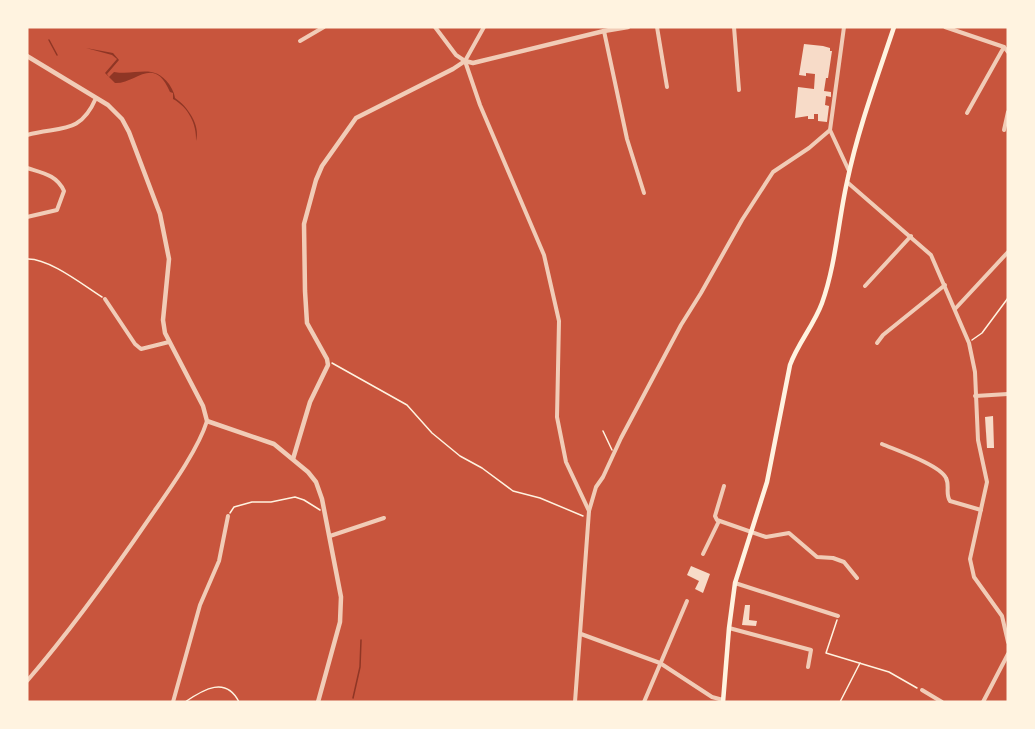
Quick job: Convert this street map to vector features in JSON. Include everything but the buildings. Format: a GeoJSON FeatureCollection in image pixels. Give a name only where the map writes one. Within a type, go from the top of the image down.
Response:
{"type":"FeatureCollection","features":[{"type":"Feature","properties":{"kind":"main road"},"geometry":{"type":"LineString","coordinates":[[723,701],[735,583],[767,482],[790,365],[795,351],[822,304],[834,259],[849,172],[894,27]]}},
{"type":"Feature","properties":{"kind":"street"},"geometry":{"type":"LineString","coordinates":[[300,41],[324,27]]}},
{"type":"Feature","properties":{"kind":"street"},"geometry":{"type":"LineString","coordinates":[[435,27],[456,55],[473,63],[628,27]]}},
{"type":"Feature","properties":{"kind":"street"},"geometry":{"type":"LineString","coordinates":[[293,459],[310,402],[328,365],[307,323],[304,224],[322,166],[351,124],[363,112],[465,61],[484,27]]}},
{"type":"Feature","properties":{"kind":"street"},"geometry":{"type":"LineString","coordinates":[[587,27],[587,35]]}},
{"type":"Feature","properties":{"kind":"street"},"geometry":{"type":"LineString","coordinates":[[657,27],[667,87]]}},
{"type":"Feature","properties":{"kind":"street"},"geometry":{"type":"LineString","coordinates":[[734,27],[739,90]]}},
{"type":"Feature","properties":{"kind":"street"},"geometry":{"type":"LineString","coordinates":[[844,27],[830,130],[849,172]]}},
{"type":"Feature","properties":{"kind":"street"},"geometry":{"type":"LineString","coordinates":[[945,27],[1004,47],[1008,52]]}},
{"type":"Feature","properties":{"kind":"street"},"geometry":{"type":"LineString","coordinates":[[604,31],[627,139],[644,194]]}},
{"type":"Feature","properties":{"kind":"street"},"geometry":{"type":"LineString","coordinates":[[967,113],[1004,47]]}},
{"type":"Feature","properties":{"kind":"street"},"geometry":{"type":"LineString","coordinates":[[27,56],[115,111],[122,118],[129,132],[160,214],[169,259],[163,320],[165,333],[203,406],[207,421],[178,477],[124,556],[89,605],[27,681]]}},
{"type":"Feature","properties":{"kind":"street"},"geometry":{"type":"LineString","coordinates":[[465,61],[480,105],[544,255],[559,321],[557,417],[566,462],[589,511]]}},
{"type":"Feature","properties":{"kind":"street"},"geometry":{"type":"LineString","coordinates":[[27,135],[75,126],[87,116],[96,98]]}},
{"type":"Feature","properties":{"kind":"street"},"geometry":{"type":"LineString","coordinates":[[1004,130],[1008,112]]}},
{"type":"Feature","properties":{"kind":"street"},"geometry":{"type":"LineString","coordinates":[[575,702],[589,511],[596,487],[681,325],[773,171],[809,148],[830,130]]}},
{"type":"Feature","properties":{"kind":"street"},"geometry":{"type":"LineString","coordinates":[[27,168],[47,174],[60,182],[64,191],[57,210],[27,217]]}},
{"type":"Feature","properties":{"kind":"street"},"geometry":{"type":"LineString","coordinates":[[847,182],[931,255],[969,343],[975,372],[978,440],[987,482],[970,559],[974,577],[1002,616],[1008,620]]}},
{"type":"Feature","properties":{"kind":"street"},"geometry":{"type":"LineString","coordinates":[[865,286],[911,236]]}},
{"type":"Feature","properties":{"kind":"street"},"geometry":{"type":"LineString","coordinates":[[955,309],[1008,252]]}},
{"type":"Feature","properties":{"kind":"street"},"geometry":{"type":"LineString","coordinates":[[877,343],[883,335],[945,285]]}},
{"type":"Feature","properties":{"kind":"street"},"geometry":{"type":"LineString","coordinates":[[105,299],[135,344],[141,349],[169,342]]}},
{"type":"Feature","properties":{"kind":"street"},"geometry":{"type":"LineString","coordinates":[[975,396],[1008,394]]}},
{"type":"Feature","properties":{"kind":"street"},"geometry":{"type":"LineString","coordinates":[[207,421],[274,444],[316,482],[330,536],[341,597],[340,622],[318,702]]}},
{"type":"Feature","properties":{"kind":"street"},"geometry":{"type":"LineString","coordinates":[[882,444],[938,469],[946,476],[947,497],[950,501],[981,510]]}},
{"type":"Feature","properties":{"kind":"street"},"geometry":{"type":"LineString","coordinates":[[724,486],[715,516],[719,521],[766,537],[789,532],[817,557],[833,558],[844,562],[857,578]]}},
{"type":"Feature","properties":{"kind":"street"},"geometry":{"type":"LineString","coordinates":[[173,702],[200,605],[219,561],[228,516]]}},
{"type":"Feature","properties":{"kind":"street"},"geometry":{"type":"LineString","coordinates":[[330,536],[379,521]]}},
{"type":"Feature","properties":{"kind":"street"},"geometry":{"type":"LineString","coordinates":[[704,554],[719,521]]}},
{"type":"Feature","properties":{"kind":"street"},"geometry":{"type":"LineString","coordinates":[[735,583],[838,616]]}},
{"type":"Feature","properties":{"kind":"street"},"geometry":{"type":"LineString","coordinates":[[644,702],[687,600]]}},
{"type":"Feature","properties":{"kind":"street"},"geometry":{"type":"LineString","coordinates":[[1002,616],[1008,642]]}},
{"type":"Feature","properties":{"kind":"street"},"geometry":{"type":"LineString","coordinates":[[729,628],[812,650],[808,667]]}},
{"type":"Feature","properties":{"kind":"street"},"geometry":{"type":"LineString","coordinates":[[581,634],[660,663],[712,697],[723,701]]}},
{"type":"Feature","properties":{"kind":"street"},"geometry":{"type":"LineString","coordinates":[[982,702],[1008,654]]}},
{"type":"Feature","properties":{"kind":"street"},"geometry":{"type":"LineString","coordinates":[[922,690],[942,702]]}},
{"type":"Feature","properties":{"kind":"path"},"geometry":{"type":"LineString","coordinates":[[27,259],[58,269],[105,299]]}},
{"type":"Feature","properties":{"kind":"path"},"geometry":{"type":"LineString","coordinates":[[969,343],[982,333],[1008,298]]}},
{"type":"Feature","properties":{"kind":"path"},"geometry":{"type":"LineString","coordinates":[[327,359],[406,405],[432,433],[460,456],[482,468],[513,491],[540,498],[589,519]]}},
{"type":"Feature","properties":{"kind":"path"},"geometry":{"type":"LineString","coordinates":[[603,431],[614,453]]}},
{"type":"Feature","properties":{"kind":"path"},"geometry":{"type":"LineString","coordinates":[[228,516],[237,506],[295,497],[317,509]]}},
{"type":"Feature","properties":{"kind":"path"},"geometry":{"type":"LineString","coordinates":[[838,616],[826,653],[889,672],[922,690]]}},
{"type":"Feature","properties":{"kind":"path"},"geometry":{"type":"LineString","coordinates":[[840,702],[860,662]]}},
{"type":"Feature","properties":{"kind":"path"},"geometry":{"type":"LineString","coordinates":[[185,702],[199,692],[224,687],[233,691],[239,702]]}},
{"type":"Feature","properties":{"kind":"shaded area"},"geometry":{"type":"Polygon","coordinates":[[[86,48],[113,53],[119,60],[107,74],[109,77],[105,73],[117,59],[112,55],[86,48]]]}},
{"type":"Feature","properties":{"kind":"shaded area"},"geometry":{"type":"Polygon","coordinates":[[[114,72],[151,72],[157,74],[163,78],[171,87],[175,98],[192,116],[197,129],[196,141],[195,128],[190,117],[173,99],[173,93],[158,75],[144,74],[115,83],[109,77],[114,72]]]}},
{"type":"Feature","properties":{"kind":"waterway"},"geometry":{"type":"LineString","coordinates":[[49,40],[57,55]]}},
{"type":"Feature","properties":{"kind":"waterway"},"geometry":{"type":"LineString","coordinates":[[353,698],[360,667],[361,640]]}}]}
